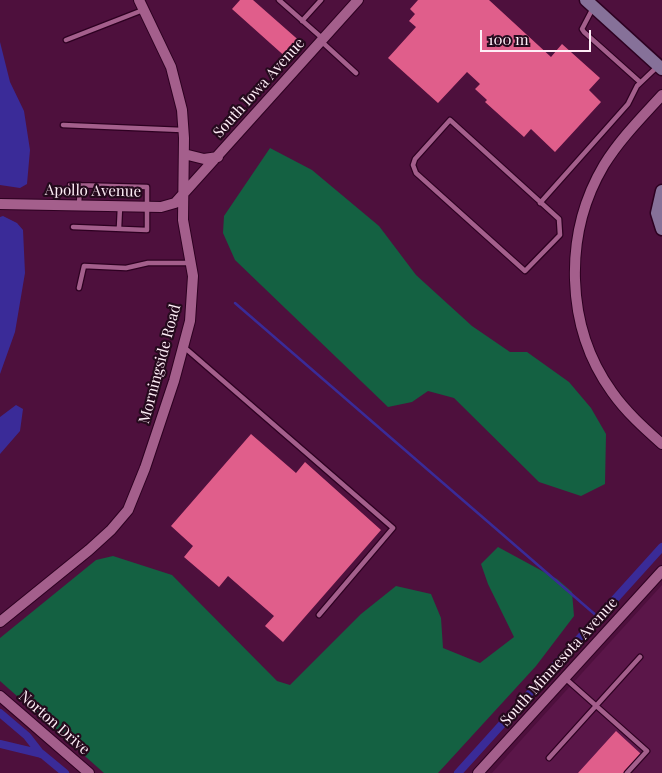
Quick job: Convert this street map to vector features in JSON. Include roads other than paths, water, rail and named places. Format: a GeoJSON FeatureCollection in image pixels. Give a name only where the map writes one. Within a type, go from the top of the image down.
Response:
{"type":"FeatureCollection","features":[{"type":"Feature","properties":{"kind":"main road"},"geometry":{"type":"LineString","coordinates":[[590,3],[660,68]]}},
{"type":"Feature","properties":{"kind":"main road"},"geometry":{"type":"LineString","coordinates":[[662,191],[657,213],[662,229]]}},
{"type":"Feature","properties":{"kind":"street","name":"Morningside Road"},"geometry":{"type":"LineString","coordinates":[[0,622],[89,550],[111,530],[128,510],[145,468],[174,381],[183,346],[194,290],[183,220],[184,130],[182,110],[171,67],[139,0]]}},
{"type":"Feature","properties":{"kind":"street","name":"South Iowa Avenue"},"geometry":{"type":"LineString","coordinates":[[183,196],[358,0]]}},
{"type":"Feature","properties":{"kind":"street"},"geometry":{"type":"LineString","coordinates":[[662,95],[616,148],[593,186],[578,236],[575,282],[577,306],[586,343],[598,368],[611,391],[629,414],[662,444]]}},
{"type":"Feature","properties":{"kind":"street"},"geometry":{"type":"LineString","coordinates":[[184,154],[204,159],[218,157]]}},
{"type":"Feature","properties":{"kind":"street","name":"Apollo Avenue"},"geometry":{"type":"LineString","coordinates":[[0,204],[169,206],[183,196]]}},
{"type":"Feature","properties":{"kind":"street","name":"South Minnesota Avenue"},"geometry":{"type":"LineString","coordinates":[[478,773],[662,571]]}},
{"type":"Feature","properties":{"kind":"street","name":"Norton Drive"},"geometry":{"type":"LineString","coordinates":[[0,696],[89,773]]}},
{"type":"Feature","properties":{"kind":"lane"},"geometry":{"type":"LineString","coordinates":[[279,0],[356,73]]}},
{"type":"Feature","properties":{"kind":"lane"},"geometry":{"type":"LineString","coordinates":[[302,21],[321,0]]}},
{"type":"Feature","properties":{"kind":"lane"},"geometry":{"type":"LineString","coordinates":[[590,3],[582,29],[640,82]]}},
{"type":"Feature","properties":{"kind":"lane"},"geometry":{"type":"LineString","coordinates":[[66,40],[144,10]]}},
{"type":"Feature","properties":{"kind":"lane"},"geometry":{"type":"LineString","coordinates":[[540,202],[628,104],[636,86],[660,68]]}},
{"type":"Feature","properties":{"kind":"lane"},"geometry":{"type":"LineString","coordinates":[[450,120],[540,202],[559,219],[560,234],[525,271],[416,173],[413,165],[415,159],[450,120]]}},
{"type":"Feature","properties":{"kind":"lane"},"geometry":{"type":"LineString","coordinates":[[62,124],[184,130]]}},
{"type":"Feature","properties":{"kind":"lane"},"geometry":{"type":"LineString","coordinates":[[70,185],[147,187],[147,230],[73,227]]}},
{"type":"Feature","properties":{"kind":"lane"},"geometry":{"type":"LineString","coordinates":[[79,206],[80,185]]}},
{"type":"Feature","properties":{"kind":"lane"},"geometry":{"type":"LineString","coordinates":[[119,228],[120,206]]}},
{"type":"Feature","properties":{"kind":"lane"},"geometry":{"type":"LineString","coordinates":[[79,288],[84,266],[126,268],[148,263],[191,263]]}},
{"type":"Feature","properties":{"kind":"lane"},"geometry":{"type":"LineString","coordinates":[[183,346],[393,528],[319,615]]}},
{"type":"Feature","properties":{"kind":"lane"},"geometry":{"type":"LineString","coordinates":[[549,758],[640,657]]}},
{"type":"Feature","properties":{"kind":"lane"},"geometry":{"type":"LineString","coordinates":[[565,678],[647,751],[627,773]]}},
{"type":"Feature","properties":{"kind":"waterway"},"geometry":{"type":"LineString","coordinates":[[235,303],[598,617]]}},
{"type":"Feature","properties":{"kind":"waterway"},"geometry":{"type":"LineString","coordinates":[[458,773],[662,547]]}},
{"type":"Feature","properties":{"kind":"waterway"},"geometry":{"type":"LineString","coordinates":[[0,713],[27,736],[41,754]]}},
{"type":"Feature","properties":{"kind":"waterway"},"geometry":{"type":"LineString","coordinates":[[0,744],[42,754],[65,773]]}}]}
